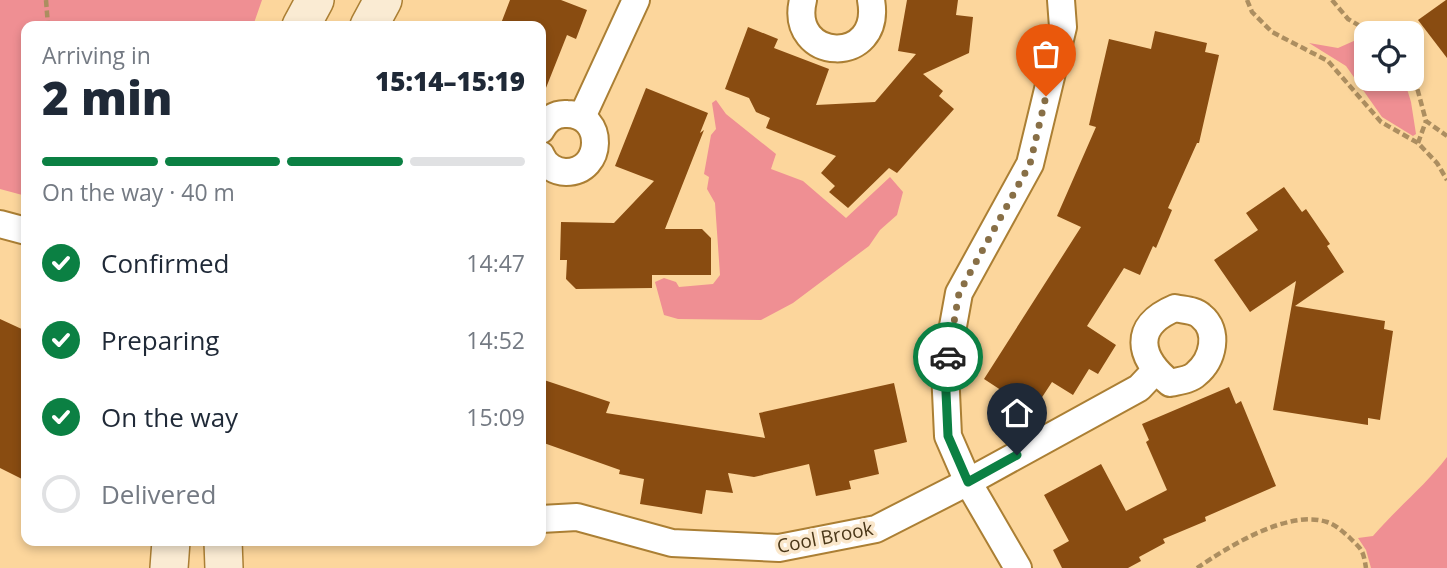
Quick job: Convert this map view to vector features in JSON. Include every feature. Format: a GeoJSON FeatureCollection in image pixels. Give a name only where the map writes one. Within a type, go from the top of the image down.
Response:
{"type":"FeatureCollection","features":[{"type":"Feature","properties":{"kind":"street"},"geometry":{"type":"LineString","coordinates":[[304,21],[315,0]]}},
{"type":"Feature","properties":{"kind":"street"},"geometry":{"type":"LineString","coordinates":[[372,21],[383,0]]}},
{"type":"Feature","properties":{"kind":"street"},"geometry":{"type":"LineString","coordinates":[[582,117],[636,0]]}},
{"type":"Feature","properties":{"kind":"street"},"geometry":{"type":"LineString","coordinates":[[803,0],[800,11],[802,26],[810,38],[822,46],[836,50],[850,47],[870,28],[874,13],[871,0]]}},
{"type":"Feature","properties":{"kind":"street"},"geometry":{"type":"LineString","coordinates":[[1017,568],[968,482],[948,436],[945,370],[959,293],[1030,164],[1063,27],[1061,0]]}},
{"type":"Feature","properties":{"kind":"street"},"geometry":{"type":"LineString","coordinates":[[546,123],[560,114],[571,113],[582,117],[596,135],[596,147],[585,166],[563,172],[552,168],[546,161]]}},
{"type":"Feature","properties":{"kind":"street"},"geometry":{"type":"LineString","coordinates":[[0,225],[21,230]]}},
{"type":"Feature","properties":{"kind":"street","name":"Cool Brook"},"geometry":{"type":"LineString","coordinates":[[546,519],[577,517],[672,543],[779,548],[876,529],[1139,388],[1155,370]]}},
{"type":"Feature","properties":{"kind":"street"},"geometry":{"type":"LineString","coordinates":[[169,568],[171,546]]}},
{"type":"Feature","properties":{"kind":"street"},"geometry":{"type":"LineString","coordinates":[[223,546],[224,568]]}},
{"type":"Feature","properties":{"kind":"path"},"geometry":{"type":"LineString","coordinates":[[46,0],[48,21]]}},
{"type":"Feature","properties":{"kind":"path"},"geometry":{"type":"LineString","coordinates":[[1247,0],[1252,12],[1272,32],[1328,61],[1381,122],[1418,143],[1437,163],[1447,180]]}},
{"type":"Feature","properties":{"kind":"path"},"geometry":{"type":"LineString","coordinates":[[1332,0],[1354,22]]}},
{"type":"Feature","properties":{"kind":"path"},"geometry":{"type":"LineString","coordinates":[[1418,91],[1426,121],[1418,143]]}},
{"type":"Feature","properties":{"kind":"path"},"geometry":{"type":"LineString","coordinates":[[1426,121],[1447,136]]}},
{"type":"Feature","properties":{"kind":"path"},"geometry":{"type":"LineString","coordinates":[[1197,568],[1259,533],[1287,523],[1311,519],[1340,528],[1363,550],[1366,568]]}},
{"type":"Feature","properties":{"kind":"shaded area"},"geometry":{"type":"Polygon","coordinates":[[[0,0],[262,0],[255,21],[21,21],[21,195],[0,189],[0,0]]]}},
{"type":"Feature","properties":{"kind":"shaded area"},"geometry":{"type":"Polygon","coordinates":[[[1354,41],[1354,77],[1346,66],[1309,43],[1338,48],[1354,41]]]}},
{"type":"Feature","properties":{"kind":"shaded area"},"geometry":{"type":"Polygon","coordinates":[[[1364,91],[1408,91],[1416,134],[1413,136],[1382,117],[1364,91]]]}},
{"type":"Feature","properties":{"kind":"shaded area"},"geometry":{"type":"Polygon","coordinates":[[[716,100],[726,114],[776,154],[771,169],[803,181],[846,218],[890,177],[903,192],[897,215],[880,230],[869,246],[793,303],[761,320],[678,319],[664,315],[655,282],[664,278],[676,282],[679,287],[713,284],[720,275],[715,203],[707,189],[709,177],[704,174],[711,135],[716,129],[712,103],[716,100]]]}},
{"type":"Feature","properties":{"kind":"shaded area"},"geometry":{"type":"Polygon","coordinates":[[[1447,457],[1447,568],[1371,568],[1366,550],[1358,538],[1373,536],[1447,457]]]}},
{"type":"Feature","properties":{"kind":"building"},"geometry":{"type":"Polygon","coordinates":[[[510,0],[561,0],[587,10],[576,39],[567,35],[546,88],[546,21],[502,21],[510,0]]]}},
{"type":"Feature","properties":{"kind":"building"},"geometry":{"type":"Polygon","coordinates":[[[907,0],[958,0],[956,15],[973,17],[969,53],[923,74],[943,91],[939,96],[954,109],[897,173],[889,168],[848,208],[829,192],[835,186],[821,173],[836,156],[766,128],[770,118],[756,112],[749,98],[725,89],[748,27],[778,39],[774,48],[829,69],[816,105],[875,102],[916,54],[898,51],[907,0]]]}},
{"type":"Feature","properties":{"kind":"building"},"geometry":{"type":"Polygon","coordinates":[[[1447,0],[1447,58],[1424,28],[1424,21],[1418,20],[1447,0]]]}},
{"type":"Feature","properties":{"kind":"building"},"geometry":{"type":"Polygon","coordinates":[[[1155,31],[1207,43],[1205,52],[1219,55],[1199,143],[1168,208],[1172,210],[1156,248],[1153,246],[1140,275],[1124,268],[1087,326],[1116,345],[1098,374],[1089,369],[1073,395],[1052,382],[1033,411],[984,379],[1081,227],[1057,216],[1096,127],[1089,125],[1109,39],[1151,49],[1155,31]]]}},
{"type":"Feature","properties":{"kind":"building"},"geometry":{"type":"Polygon","coordinates":[[[646,88],[708,113],[700,133],[704,130],[665,229],[702,229],[711,238],[711,275],[652,275],[652,288],[576,289],[566,279],[567,260],[560,260],[561,222],[614,223],[654,181],[615,166],[646,88]]]}},
{"type":"Feature","properties":{"kind":"building"},"geometry":{"type":"Polygon","coordinates":[[[1284,187],[1302,212],[1306,209],[1330,244],[1327,246],[1344,272],[1295,306],[1385,321],[1384,329],[1393,331],[1380,420],[1368,418],[1368,425],[1273,410],[1296,281],[1250,312],[1214,260],[1258,230],[1246,213],[1284,187]]]}},
{"type":"Feature","properties":{"kind":"building"},"geometry":{"type":"Polygon","coordinates":[[[0,319],[21,329],[21,478],[0,468],[0,319]]]}},
{"type":"Feature","properties":{"kind":"building"},"geometry":{"type":"Polygon","coordinates":[[[546,381],[610,402],[606,413],[765,438],[759,413],[894,383],[907,442],[874,450],[879,474],[849,481],[851,489],[816,496],[809,464],[754,477],[728,473],[733,493],[706,490],[702,514],[640,504],[644,479],[619,474],[620,470],[546,444],[546,381]]]}},
{"type":"Feature","properties":{"kind":"building"},"geometry":{"type":"Polygon","coordinates":[[[1229,387],[1236,404],[1241,401],[1276,486],[1163,539],[1165,543],[1139,557],[1141,561],[1128,568],[1062,568],[1053,550],[1069,541],[1044,495],[1101,464],[1126,511],[1167,490],[1146,442],[1149,440],[1142,424],[1229,387]]]}},
{"type":"Feature","properties":{"kind":"way so far"},"geometry":{"type":"LineString","coordinates":[[948,357],[959,293],[1030,164],[1046,96]]}},
{"type":"Feature","properties":{"kind":"route"},"geometry":{"type":"LineString","coordinates":[[948,357],[945,370],[948,436],[968,482],[1017,455]]}}]}
